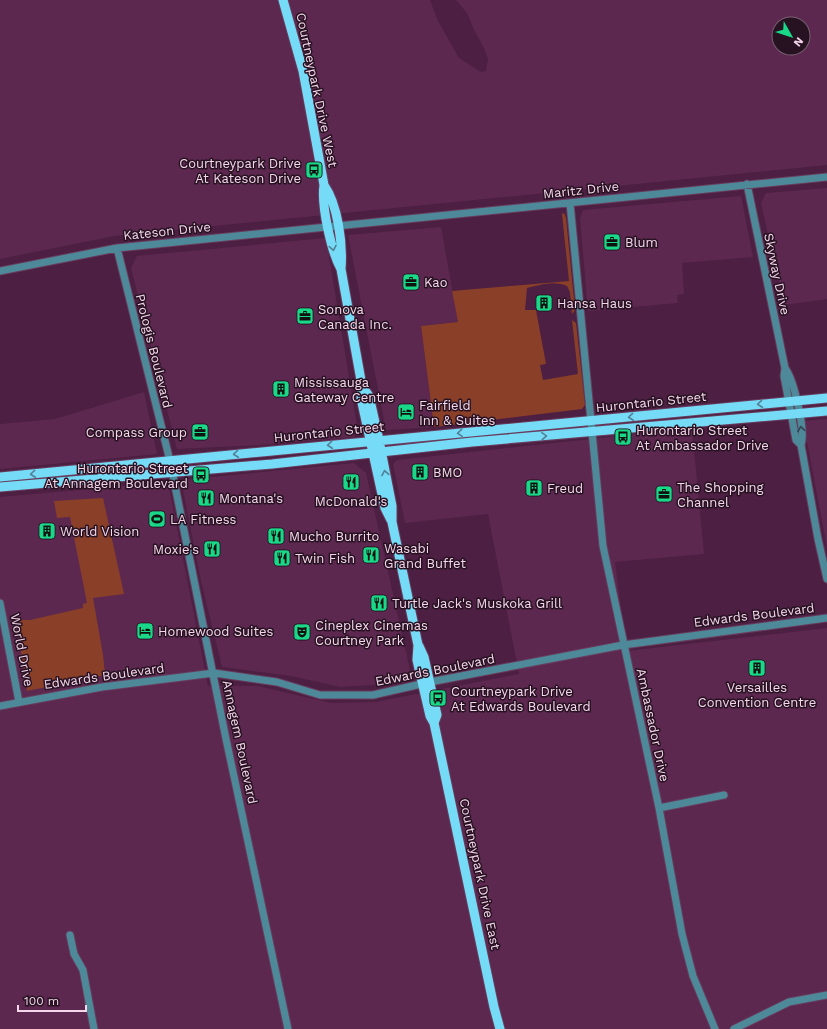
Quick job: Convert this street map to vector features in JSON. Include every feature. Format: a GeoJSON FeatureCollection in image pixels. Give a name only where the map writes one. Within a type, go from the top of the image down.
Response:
{"type":"FeatureCollection","features":[{"type":"Feature","properties":{"kind":"main road","name":"Courtneypark Drive West"},"geometry":{"type":"LineString","coordinates":[[283,0],[303,71],[324,185],[322,196],[342,255],[341,268],[362,386],[361,398],[375,440],[377,453]]}},
{"type":"Feature","properties":{"kind":"main road","name":"Hurontario Street"},"geometry":{"type":"LineString","coordinates":[[0,477],[827,398]]}},
{"type":"Feature","properties":{"kind":"main road","name":"Hurontario Street"},"geometry":{"type":"LineString","coordinates":[[0,487],[172,473],[505,439],[592,433],[827,411]]}},
{"type":"Feature","properties":{"kind":"main road","name":"Courtneypark Drive East"},"geometry":{"type":"LineString","coordinates":[[377,453],[385,508],[391,520],[418,645],[417,660],[427,683],[430,716],[434,723],[494,1007],[500,1029]]}},
{"type":"Feature","properties":{"kind":"street","name":"Maritz Drive"},"geometry":{"type":"LineString","coordinates":[[333,227],[827,177]]}},
{"type":"Feature","properties":{"kind":"street","name":"Skyway Drive"},"geometry":{"type":"LineString","coordinates":[[747,184],[785,368],[790,375],[792,401],[795,414],[796,440],[801,445],[818,539],[827,579]]}},
{"type":"Feature","properties":{"kind":"street","name":"Ambassador Drive"},"geometry":{"type":"LineString","coordinates":[[570,203],[603,546],[659,808],[682,934],[693,976],[715,1029]]}},
{"type":"Feature","properties":{"kind":"street","name":"Kateson Drive"},"geometry":{"type":"LineString","coordinates":[[0,271],[117,248],[333,227]]}},
{"type":"Feature","properties":{"kind":"street","name":"Prologis Boulevard"},"geometry":{"type":"LineString","coordinates":[[117,248],[170,461]]}},
{"type":"Feature","properties":{"kind":"street","name":"Annagem Boulevard"},"geometry":{"type":"LineString","coordinates":[[170,461],[288,1029]]}},
{"type":"Feature","properties":{"kind":"street","name":"World Drive"},"geometry":{"type":"LineString","coordinates":[[0,603],[19,702]]}},
{"type":"Feature","properties":{"kind":"street","name":"Edwards Boulevard"},"geometry":{"type":"LineString","coordinates":[[0,706],[102,687],[214,673],[278,682],[320,695],[372,695],[623,645],[827,618]]}},
{"type":"Feature","properties":{"kind":"street"},"geometry":{"type":"LineString","coordinates":[[659,808],[724,795]]}},
{"type":"Feature","properties":{"kind":"street"},"geometry":{"type":"LineString","coordinates":[[70,935],[74,954],[83,970],[94,1029]]}},
{"type":"Feature","properties":{"kind":"street"},"geometry":{"type":"LineString","coordinates":[[734,1029],[789,1002],[827,995]]}},
{"type":"Feature","properties":{"kind":"shaded area"},"geometry":{"type":"Polygon","coordinates":[[[0,0],[430,0],[438,21],[459,58],[481,72],[486,71],[488,59],[467,13],[456,0],[827,0],[827,165],[114,236],[0,259],[0,0]]]}},
{"type":"Feature","properties":{"kind":"shaded area"},"geometry":{"type":"Polygon","coordinates":[[[827,188],[827,299],[784,305],[761,203],[766,193],[827,188]]]}},
{"type":"Feature","properties":{"kind":"shaded area"},"geometry":{"type":"Polygon","coordinates":[[[741,196],[753,257],[682,263],[684,294],[677,295],[678,303],[588,311],[580,218],[583,210],[741,196]]]}},
{"type":"Feature","properties":{"kind":"shaded area"},"geometry":{"type":"Polygon","coordinates":[[[564,213],[566,218],[575,310],[572,314],[570,292],[567,286],[552,283],[527,288],[525,310],[536,310],[546,364],[540,365],[543,380],[578,374],[572,320],[576,323],[585,405],[582,409],[434,427],[421,326],[458,322],[452,291],[569,281],[562,214],[564,213]]]}},
{"type":"Feature","properties":{"kind":"shaded area"},"geometry":{"type":"Polygon","coordinates":[[[441,227],[458,322],[421,326],[434,427],[386,430],[348,235],[441,227]]]}},
{"type":"Feature","properties":{"kind":"shaded area"},"geometry":{"type":"Polygon","coordinates":[[[326,238],[358,432],[354,437],[259,445],[177,449],[131,268],[137,256],[326,238]]]}},
{"type":"Feature","properties":{"kind":"shaded area"},"geometry":{"type":"Polygon","coordinates":[[[144,392],[157,454],[0,469],[0,424],[55,419],[144,392]]]}},
{"type":"Feature","properties":{"kind":"shaded area"},"geometry":{"type":"Polygon","coordinates":[[[827,419],[827,547],[803,421],[827,419]]]}},
{"type":"Feature","properties":{"kind":"shaded area"},"geometry":{"type":"Polygon","coordinates":[[[692,428],[704,554],[615,562],[626,651],[827,628],[827,1029],[0,1029],[0,497],[168,482],[208,686],[258,686],[331,703],[375,702],[519,674],[488,514],[405,523],[393,464],[397,460],[692,428]]]}},
{"type":"Feature","properties":{"kind":"shaded area"},"geometry":{"type":"Polygon","coordinates":[[[354,463],[366,473],[410,670],[406,677],[372,685],[340,687],[291,676],[222,667],[201,581],[181,480],[354,463]]]}},
{"type":"Feature","properties":{"kind":"shaded area"},"geometry":{"type":"Polygon","coordinates":[[[103,498],[124,594],[93,598],[105,675],[27,691],[16,620],[30,620],[83,608],[83,604],[87,603],[70,517],[57,518],[54,501],[103,498]]]}},
{"type":"Feature","properties":{"kind":"place","name":"Courtneypark Drive At Kateson Drive"},"geometry":{"type":"Point","coordinates":[314,170]}},
{"type":"Feature","properties":{"kind":"place","name":"Blum"},"geometry":{"type":"Point","coordinates":[612,242]}},
{"type":"Feature","properties":{"kind":"place","name":"Kao"},"geometry":{"type":"Point","coordinates":[411,282]}},
{"type":"Feature","properties":{"kind":"place","name":"Hansa Haus"},"geometry":{"type":"Point","coordinates":[544,303]}},
{"type":"Feature","properties":{"kind":"place","name":"Sonova Canada Inc."},"geometry":{"type":"Point","coordinates":[305,316]}},
{"type":"Feature","properties":{"kind":"place","name":"Mississauga Gateway Centre"},"geometry":{"type":"Point","coordinates":[281,389]}},
{"type":"Feature","properties":{"kind":"place","name":"Fairfield Inn & Suites"},"geometry":{"type":"Point","coordinates":[406,412]}},
{"type":"Feature","properties":{"kind":"place","name":"Compass Group"},"geometry":{"type":"Point","coordinates":[200,432]}},
{"type":"Feature","properties":{"kind":"place","name":"Hurontario Street At Ambassador Drive"},"geometry":{"type":"Point","coordinates":[623,437]}},
{"type":"Feature","properties":{"kind":"place","name":"BMO"},"geometry":{"type":"Point","coordinates":[420,472]}},
{"type":"Feature","properties":{"kind":"place","name":"Hurontario Street At Annagem Boulevard"},"geometry":{"type":"Point","coordinates":[201,475]}},
{"type":"Feature","properties":{"kind":"place","name":"McDonald's"},"geometry":{"type":"Point","coordinates":[351,482]}},
{"type":"Feature","properties":{"kind":"place","name":"Freud"},"geometry":{"type":"Point","coordinates":[534,488]}},
{"type":"Feature","properties":{"kind":"place","name":"The Shopping Channel"},"geometry":{"type":"Point","coordinates":[664,494]}},
{"type":"Feature","properties":{"kind":"place","name":"Montana's"},"geometry":{"type":"Point","coordinates":[206,498]}},
{"type":"Feature","properties":{"kind":"place","name":"LA Fitness"},"geometry":{"type":"Point","coordinates":[157,519]}},
{"type":"Feature","properties":{"kind":"place","name":"World Vision"},"geometry":{"type":"Point","coordinates":[47,531]}},
{"type":"Feature","properties":{"kind":"place","name":"Mucho Burrito"},"geometry":{"type":"Point","coordinates":[276,536]}},
{"type":"Feature","properties":{"kind":"place","name":"Moxie's"},"geometry":{"type":"Point","coordinates":[212,549]}},
{"type":"Feature","properties":{"kind":"place","name":"Wasabi Grand Buffet"},"geometry":{"type":"Point","coordinates":[371,555]}},
{"type":"Feature","properties":{"kind":"place","name":"Twin Fish"},"geometry":{"type":"Point","coordinates":[282,558]}},
{"type":"Feature","properties":{"kind":"place","name":"Turtle Jack's Muskoka Grill"},"geometry":{"type":"Point","coordinates":[379,603]}},
{"type":"Feature","properties":{"kind":"place","name":"Homewood Suites"},"geometry":{"type":"Point","coordinates":[145,631]}},
{"type":"Feature","properties":{"kind":"place","name":"Cineplex Cinemas Courtney Park"},"geometry":{"type":"Point","coordinates":[302,632]}},
{"type":"Feature","properties":{"kind":"place","name":"Versailles Convention Centre"},"geometry":{"type":"Point","coordinates":[757,668]}},
{"type":"Feature","properties":{"kind":"place","name":"Courtneypark Drive At Edwards Boulevard"},"geometry":{"type":"Point","coordinates":[438,698]}}]}
